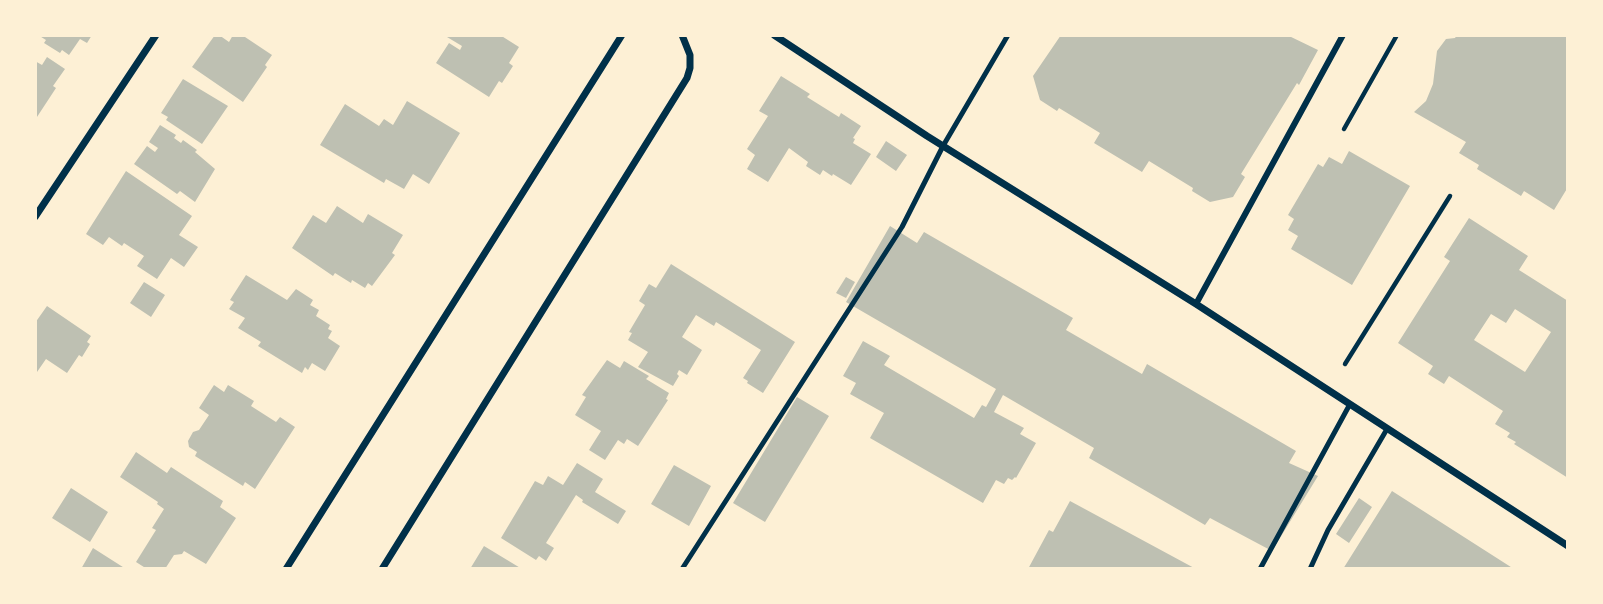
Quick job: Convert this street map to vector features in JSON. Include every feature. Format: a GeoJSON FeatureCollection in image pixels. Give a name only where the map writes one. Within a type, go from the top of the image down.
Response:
{"type":"FeatureCollection","features":[{"type":"Feature","properties":{"kind":"street"},"geometry":{"type":"LineString","coordinates":[[35,217],[156,35]]}},
{"type":"Feature","properties":{"kind":"street"},"geometry":{"type":"LineString","coordinates":[[286,569],[622,35]]}},
{"type":"Feature","properties":{"kind":"street"},"geometry":{"type":"LineString","coordinates":[[382,569],[687,78],[690,55],[682,35]]}},
{"type":"Feature","properties":{"kind":"street"},"geometry":{"type":"LineString","coordinates":[[774,35],[943,146],[1196,304],[1568,546]]}},
{"type":"Feature","properties":{"kind":"street"},"geometry":{"type":"LineString","coordinates":[[1196,304],[1343,35]]}},
{"type":"Feature","properties":{"kind":"lane"},"geometry":{"type":"LineString","coordinates":[[682,569],[902,227],[943,146],[1008,35]]}},
{"type":"Feature","properties":{"kind":"lane"},"geometry":{"type":"LineString","coordinates":[[1260,569],[1350,404]]}},
{"type":"Feature","properties":{"kind":"lane"},"geometry":{"type":"LineString","coordinates":[[1310,569],[1328,530],[1387,429]]}},
{"type":"Feature","properties":{"kind":"path"},"geometry":{"type":"LineString","coordinates":[[1344,129],[1397,35]]}},
{"type":"Feature","properties":{"kind":"path"},"geometry":{"type":"LineString","coordinates":[[1345,365],[1450,196]]}},
{"type":"Feature","properties":{"kind":"building"},"geometry":{"type":"Polygon","coordinates":[[[38,35],[92,35],[87,43],[80,39],[69,55],[44,43],[46,40],[38,35]]]}},
{"type":"Feature","properties":{"kind":"building"},"geometry":{"type":"Polygon","coordinates":[[[215,35],[229,42],[233,35],[242,35],[272,55],[243,102],[192,67],[215,35]]]}},
{"type":"Feature","properties":{"kind":"building"},"geometry":{"type":"Polygon","coordinates":[[[500,35],[519,47],[509,63],[513,66],[489,97],[436,63],[449,43],[460,50],[462,46],[447,37],[500,35]]]}},
{"type":"Feature","properties":{"kind":"building"},"geometry":{"type":"Polygon","coordinates":[[[1061,35],[1287,35],[1318,50],[1299,85],[1297,83],[1241,174],[1245,177],[1233,197],[1210,202],[1192,191],[1193,188],[1149,161],[1142,172],[1094,143],[1100,133],[1059,108],[1057,111],[1040,100],[1033,76],[1061,35]]]}},
{"type":"Feature","properties":{"kind":"building"},"geometry":{"type":"Polygon","coordinates":[[[1457,35],[1568,35],[1568,187],[1554,210],[1524,191],[1521,196],[1477,169],[1479,165],[1459,153],[1466,142],[1414,112],[1426,101],[1433,84],[1437,51],[1446,39],[1455,38],[1457,35]]]}},
{"type":"Feature","properties":{"kind":"building"},"geometry":{"type":"Polygon","coordinates":[[[47,57],[65,69],[35,120],[35,61],[42,65],[47,57]]]}},
{"type":"Feature","properties":{"kind":"building"},"geometry":{"type":"Polygon","coordinates":[[[781,76],[810,94],[807,97],[839,117],[841,113],[861,126],[853,138],[853,143],[871,154],[851,185],[823,170],[820,175],[806,166],[808,162],[789,148],[768,182],[747,169],[755,155],[747,149],[768,116],[759,111],[781,76]]]}},
{"type":"Feature","properties":{"kind":"building"},"geometry":{"type":"Polygon","coordinates":[[[183,79],[228,106],[202,144],[166,120],[168,117],[161,113],[183,79]]]}},
{"type":"Feature","properties":{"kind":"building"},"geometry":{"type":"Polygon","coordinates":[[[407,101],[460,133],[429,184],[413,174],[404,189],[386,179],[384,183],[320,145],[345,104],[379,126],[384,119],[393,125],[407,101]]]}},
{"type":"Feature","properties":{"kind":"building"},"geometry":{"type":"Polygon","coordinates":[[[160,125],[176,135],[174,138],[181,143],[183,140],[197,150],[195,152],[215,169],[195,202],[180,191],[177,194],[134,164],[147,146],[155,152],[158,148],[149,142],[160,125]]]}},
{"type":"Feature","properties":{"kind":"building"},"geometry":{"type":"Polygon","coordinates":[[[886,141],[907,155],[896,171],[876,157],[886,141]]]}},
{"type":"Feature","properties":{"kind":"building"},"geometry":{"type":"Polygon","coordinates":[[[1349,151],[1410,186],[1352,285],[1291,249],[1298,236],[1288,230],[1294,219],[1288,215],[1318,164],[1323,167],[1329,157],[1342,164],[1349,151]]]}},
{"type":"Feature","properties":{"kind":"building"},"geometry":{"type":"Polygon","coordinates":[[[126,171],[192,216],[179,235],[198,247],[184,267],[171,258],[157,279],[137,266],[144,256],[124,243],[122,246],[109,237],[103,245],[86,234],[126,171]]]}},
{"type":"Feature","properties":{"kind":"building"},"geometry":{"type":"Polygon","coordinates":[[[337,206],[363,223],[368,214],[403,235],[392,253],[395,255],[372,286],[368,283],[365,288],[335,273],[333,276],[292,248],[313,215],[326,223],[337,206]]]}},
{"type":"Feature","properties":{"kind":"building"},"geometry":{"type":"Polygon","coordinates":[[[1469,218],[1528,256],[1519,270],[1568,301],[1568,478],[1507,437],[1510,433],[1495,424],[1503,411],[1449,376],[1444,384],[1428,374],[1433,366],[1398,343],[1450,261],[1444,257],[1469,218]],[[1515,309],[1506,323],[1491,314],[1474,340],[1525,372],[1551,332],[1515,309]]]}},
{"type":"Feature","properties":{"kind":"building"},"geometry":{"type":"Polygon","coordinates":[[[890,226],[917,243],[924,232],[1073,318],[1066,330],[1142,374],[1147,364],[1296,451],[1289,463],[1318,476],[1272,551],[1210,518],[1205,525],[1089,458],[1094,448],[1003,395],[994,412],[1024,428],[1020,434],[1036,443],[1016,478],[1008,478],[1004,484],[996,480],[983,503],[870,438],[884,413],[850,394],[856,383],[843,376],[863,341],[890,356],[884,365],[974,418],[982,405],[986,407],[996,389],[846,302],[890,226]]]}},
{"type":"Feature","properties":{"kind":"building"},"geometry":{"type":"Polygon","coordinates":[[[671,264],[795,342],[763,393],[743,378],[761,350],[716,322],[714,326],[696,315],[682,337],[702,350],[687,375],[679,370],[679,376],[673,386],[638,367],[648,352],[628,340],[632,333],[629,332],[645,305],[639,301],[649,284],[656,288],[671,264]]]}},
{"type":"Feature","properties":{"kind":"building"},"geometry":{"type":"Polygon","coordinates":[[[246,275],[287,300],[296,289],[313,300],[310,305],[319,310],[316,316],[330,325],[328,329],[332,331],[328,338],[340,346],[325,371],[312,363],[308,370],[305,367],[302,373],[258,346],[261,342],[238,328],[245,318],[229,309],[234,302],[230,300],[246,275]]]}},
{"type":"Feature","properties":{"kind":"building"},"geometry":{"type":"Polygon","coordinates":[[[846,277],[855,282],[846,298],[836,293],[846,277]]]}},
{"type":"Feature","properties":{"kind":"building"},"geometry":{"type":"Polygon","coordinates":[[[144,282],[165,295],[151,317],[130,303],[144,282]]]}},
{"type":"Feature","properties":{"kind":"building"},"geometry":{"type":"Polygon","coordinates":[[[47,306],[91,336],[87,342],[90,344],[82,357],[79,355],[67,373],[46,359],[37,372],[35,370],[35,323],[47,306]]]}},
{"type":"Feature","properties":{"kind":"building"},"geometry":{"type":"Polygon","coordinates":[[[607,360],[620,368],[624,361],[649,376],[646,379],[669,393],[666,399],[668,400],[638,446],[627,439],[624,444],[618,440],[605,460],[589,450],[601,431],[575,415],[586,397],[582,395],[607,360]]]}},
{"type":"Feature","properties":{"kind":"building"},"geometry":{"type":"Polygon","coordinates":[[[214,385],[224,392],[228,385],[254,401],[251,406],[276,422],[280,417],[295,427],[255,489],[245,482],[243,486],[195,456],[197,452],[189,447],[188,441],[193,432],[199,430],[209,415],[199,408],[214,385]]]}},
{"type":"Feature","properties":{"kind":"building"},"geometry":{"type":"Polygon","coordinates":[[[797,397],[829,416],[765,522],[733,503],[797,397]]]}},
{"type":"Feature","properties":{"kind":"building"},"geometry":{"type":"Polygon","coordinates":[[[136,452],[167,473],[171,467],[223,501],[220,507],[236,518],[206,564],[184,551],[174,555],[165,569],[147,569],[136,562],[156,530],[152,528],[164,509],[158,502],[120,477],[136,452]]]}},
{"type":"Feature","properties":{"kind":"building"},"geometry":{"type":"Polygon","coordinates":[[[577,463],[603,479],[595,492],[626,511],[618,524],[582,502],[576,495],[546,543],[554,548],[546,561],[539,556],[536,560],[501,538],[535,481],[543,485],[548,476],[563,485],[577,463]]]}},
{"type":"Feature","properties":{"kind":"building"},"geometry":{"type":"Polygon","coordinates":[[[674,465],[711,486],[689,526],[651,504],[674,465]]]}},
{"type":"Feature","properties":{"kind":"building"},"geometry":{"type":"Polygon","coordinates":[[[71,488],[108,512],[90,542],[52,518],[71,488]]]}},
{"type":"Feature","properties":{"kind":"building"},"geometry":{"type":"Polygon","coordinates":[[[1392,491],[1514,569],[1343,569],[1392,491]]]}},
{"type":"Feature","properties":{"kind":"building"},"geometry":{"type":"Polygon","coordinates":[[[1359,498],[1372,507],[1349,543],[1336,534],[1359,498]]]}},
{"type":"Feature","properties":{"kind":"building"},"geometry":{"type":"Polygon","coordinates":[[[1070,501],[1196,569],[1028,569],[1049,530],[1053,532],[1070,501]]]}},
{"type":"Feature","properties":{"kind":"building"},"geometry":{"type":"Polygon","coordinates":[[[484,546],[522,569],[470,569],[484,546]]]}},
{"type":"Feature","properties":{"kind":"building"},"geometry":{"type":"Polygon","coordinates":[[[93,548],[126,569],[81,569],[93,548]]]}}]}
